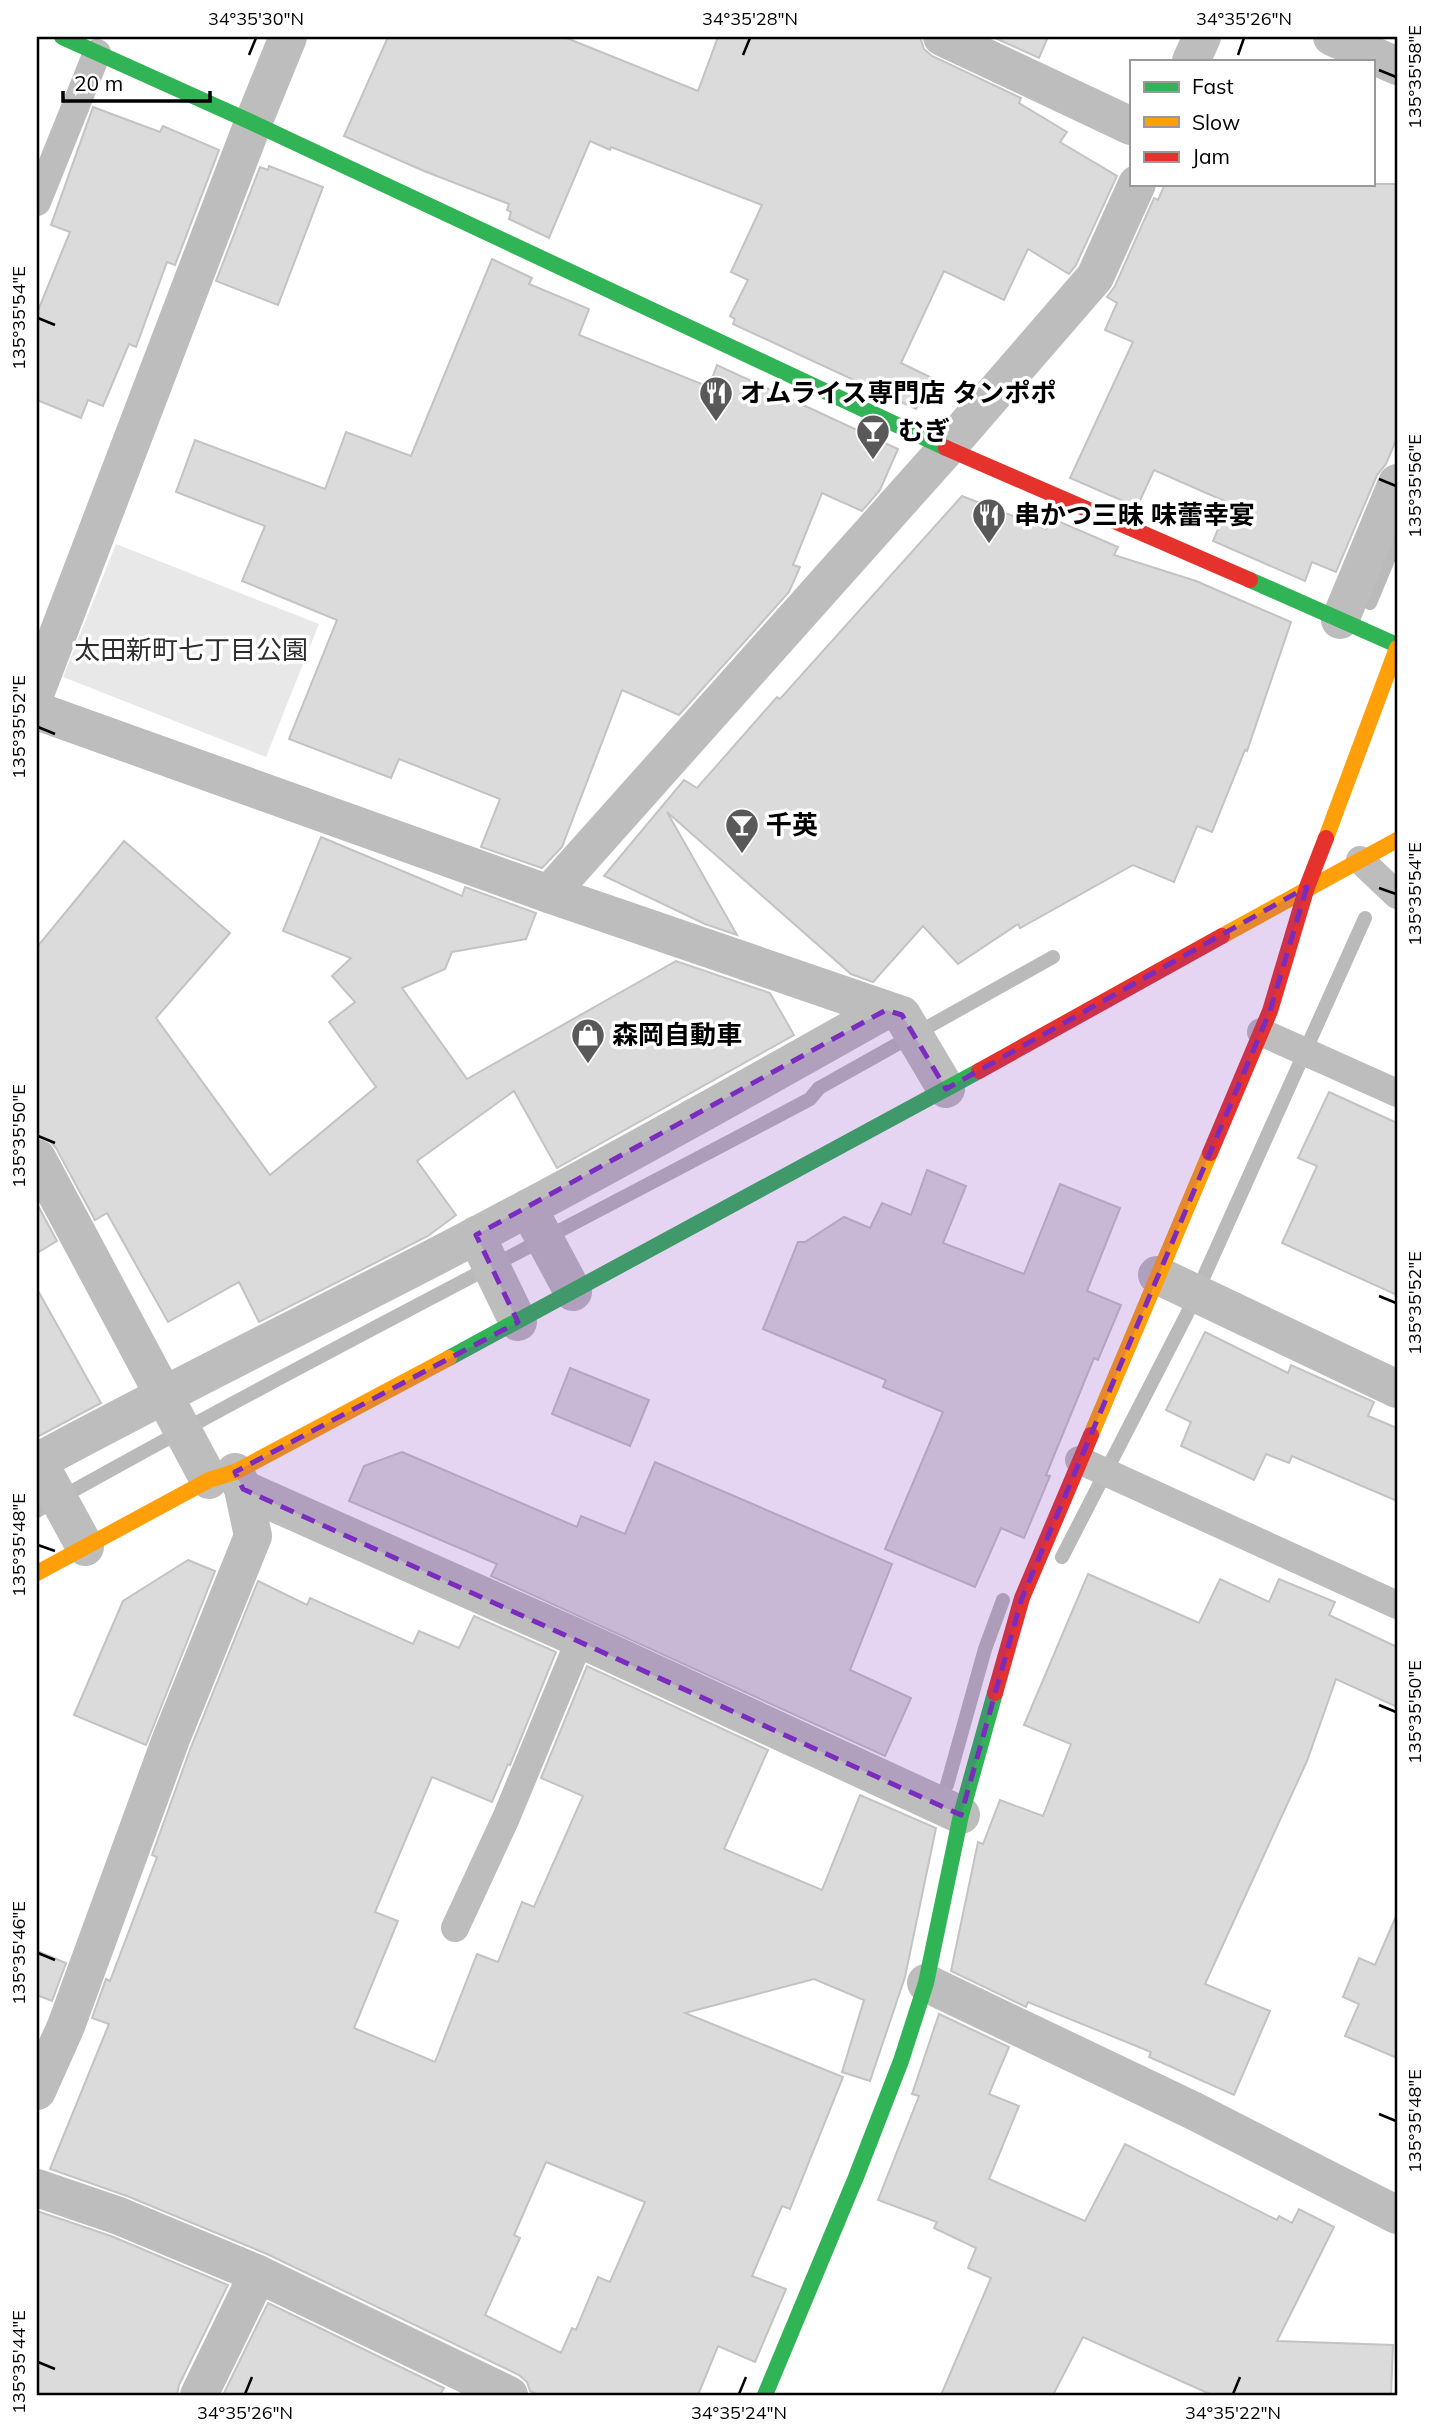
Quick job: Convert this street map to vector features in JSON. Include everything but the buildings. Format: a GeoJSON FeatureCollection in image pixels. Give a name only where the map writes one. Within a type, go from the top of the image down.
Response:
{"type":"FeatureCollection","features":[{"type":"Feature","properties":{"kind":"street"},"geometry":{"type":"LineString","coordinates":[[62,37],[253,123],[947,448],[1397,647],[1307,887],[1278,986],[1273,1038],[1168,1279],[1098,1468],[1021,1598],[961,1815],[926,1983],[901,2060],[861,2164],[765,2395]]}},
{"type":"Feature","properties":{"kind":"street"},"geometry":{"type":"LineString","coordinates":[[37,689],[288,37]]}},
{"type":"Feature","properties":{"kind":"street"},"geometry":{"type":"LineString","coordinates":[[942,37],[1130,126]]}},
{"type":"Feature","properties":{"kind":"street"},"geometry":{"type":"LineString","coordinates":[[1191,60],[1202,37]]}},
{"type":"Feature","properties":{"kind":"street"},"geometry":{"type":"LineString","coordinates":[[1332,37],[1397,66]]}},
{"type":"Feature","properties":{"kind":"street"},"geometry":{"type":"LineString","coordinates":[[549,894],[947,448],[1095,277],[1136,186]]}},
{"type":"Feature","properties":{"kind":"street"},"geometry":{"type":"LineString","coordinates":[[1340,620],[1397,483]]}},
{"type":"Feature","properties":{"kind":"street"},"geometry":{"type":"LineString","coordinates":[[37,711],[549,894],[894,1012],[946,1089]]}},
{"type":"Feature","properties":{"kind":"street"},"geometry":{"type":"LineString","coordinates":[[37,1573],[76,1530],[229,1480],[1397,840]]}},
{"type":"Feature","properties":{"kind":"street"},"geometry":{"type":"LineString","coordinates":[[76,1530],[37,1461],[162,1394],[528,1208],[894,1012]]}},
{"type":"Feature","properties":{"kind":"street"},"geometry":{"type":"LineString","coordinates":[[37,1158],[191,1446],[229,1480],[961,1815]]}},
{"type":"Feature","properties":{"kind":"street"},"geometry":{"type":"LineString","coordinates":[[528,1208],[573,1292]]}},
{"type":"Feature","properties":{"kind":"street"},"geometry":{"type":"LineString","coordinates":[[476,1235],[518,1322]]}},
{"type":"Feature","properties":{"kind":"street"},"geometry":{"type":"LineString","coordinates":[[1168,1279],[1397,1389]]}},
{"type":"Feature","properties":{"kind":"street"},"geometry":{"type":"LineString","coordinates":[[37,2091],[51,2020],[171,1740],[253,1536],[229,1480]]}},
{"type":"Feature","properties":{"kind":"street"},"geometry":{"type":"LineString","coordinates":[[926,1983],[1195,2111],[1397,2214]]}},
{"type":"Feature","properties":{"kind":"street"},"geometry":{"type":"LineString","coordinates":[[37,2188],[119,2216],[258,2274],[456,2384],[509,2395]]}},
{"type":"Feature","properties":{"kind":"street"},"geometry":{"type":"LineString","coordinates":[[199,2395],[258,2274]]}},
{"type":"Feature","properties":{"kind":"lane"},"geometry":{"type":"LineString","coordinates":[[37,202],[97,53]]}},
{"type":"Feature","properties":{"kind":"lane"},"geometry":{"type":"LineString","coordinates":[[1360,860],[1397,895]]}},
{"type":"Feature","properties":{"kind":"lane"},"geometry":{"type":"LineString","coordinates":[[1273,1038],[1397,1093]]}},
{"type":"Feature","properties":{"kind":"lane"},"geometry":{"type":"LineString","coordinates":[[1098,1468],[1397,1605]]}},
{"type":"Feature","properties":{"kind":"lane"},"geometry":{"type":"LineString","coordinates":[[455,1928],[506,1818],[580,1639]]}},
{"type":"Feature","properties":{"kind":"highlighted area"},"geometry":{"type":"Polygon","coordinates":[[[1307,887],[1270,1011],[1022,1598],[961,1815],[243,1489],[235,1472],[518,1322],[476,1235],[886,1010],[902,1015],[946,1089],[1307,887]]]}},
{"type":"Feature","properties":{"kind":"green space","name":"太田新町七丁目公園"},"geometry":{"type":"Polygon","coordinates":[[[116,544],[319,624],[266,757],[63,677],[116,544]]]}},
{"type":"Feature","properties":{"kind":"waterway"},"geometry":{"type":"LineString","coordinates":[[1370,603],[1397,538]]}},
{"type":"Feature","properties":{"kind":"waterway"},"geometry":{"type":"LineString","coordinates":[[1062,1557],[1187,1314],[1365,918]]}},
{"type":"Feature","properties":{"kind":"waterway"},"geometry":{"type":"LineString","coordinates":[[37,1511],[325,1354],[810,1099],[819,1088],[1053,957]]}},
{"type":"Feature","properties":{"kind":"waterway"},"geometry":{"type":"LineString","coordinates":[[947,1785],[985,1649],[1003,1600]]}},
{"type":"Feature","properties":{"kind":"traffic: fast"},"geometry":{"type":"LineString","coordinates":[[62,37],[253,123],[946,448]]}},
{"type":"Feature","properties":{"kind":"traffic: fast"},"geometry":{"type":"LineString","coordinates":[[1250,580],[1397,645]]}},
{"type":"Feature","properties":{"kind":"traffic: fast"},"geometry":{"type":"LineString","coordinates":[[449,1358],[979,1071]]}},
{"type":"Feature","properties":{"kind":"traffic: fast"},"geometry":{"type":"LineString","coordinates":[[765,2395],[901,2061],[926,1983],[961,1815],[995,1693]]}},
{"type":"Feature","properties":{"kind":"traffic: slow"},"geometry":{"type":"LineString","coordinates":[[1326,838],[1397,648]]}},
{"type":"Feature","properties":{"kind":"traffic: slow"},"geometry":{"type":"LineString","coordinates":[[1222,936],[1397,840]]}},
{"type":"Feature","properties":{"kind":"traffic: slow"},"geometry":{"type":"LineString","coordinates":[[1091,1435],[1210,1153]]}},
{"type":"Feature","properties":{"kind":"traffic: slow"},"geometry":{"type":"LineString","coordinates":[[37,1573],[209,1480],[235,1472],[449,1358]]}},
{"type":"Feature","properties":{"kind":"traffic: jam"},"geometry":{"type":"LineString","coordinates":[[946,448],[1250,580]]}},
{"type":"Feature","properties":{"kind":"traffic: jam"},"geometry":{"type":"LineString","coordinates":[[1210,1153],[1270,1011],[1307,887],[1326,838]]}},
{"type":"Feature","properties":{"kind":"traffic: jam"},"geometry":{"type":"LineString","coordinates":[[979,1071],[1222,936]]}},
{"type":"Feature","properties":{"kind":"traffic: jam"},"geometry":{"type":"LineString","coordinates":[[995,1693],[1022,1598],[1091,1435]]}},
{"type":"Feature","properties":{"kind":"place","name":"オムライス専門店 タンポポ"},"geometry":{"type":"Point","coordinates":[716,423]}},
{"type":"Feature","properties":{"kind":"place","name":"むぎ"},"geometry":{"type":"Point","coordinates":[873,461]}},
{"type":"Feature","properties":{"kind":"place","name":"串かつ三昧 味蕾幸宴"},"geometry":{"type":"Point","coordinates":[989,545]}},
{"type":"Feature","properties":{"kind":"place","name":"千英"},"geometry":{"type":"Point","coordinates":[742,855]}},
{"type":"Feature","properties":{"kind":"place","name":"森岡自動車"},"geometry":{"type":"Point","coordinates":[588,1065]}}]}
